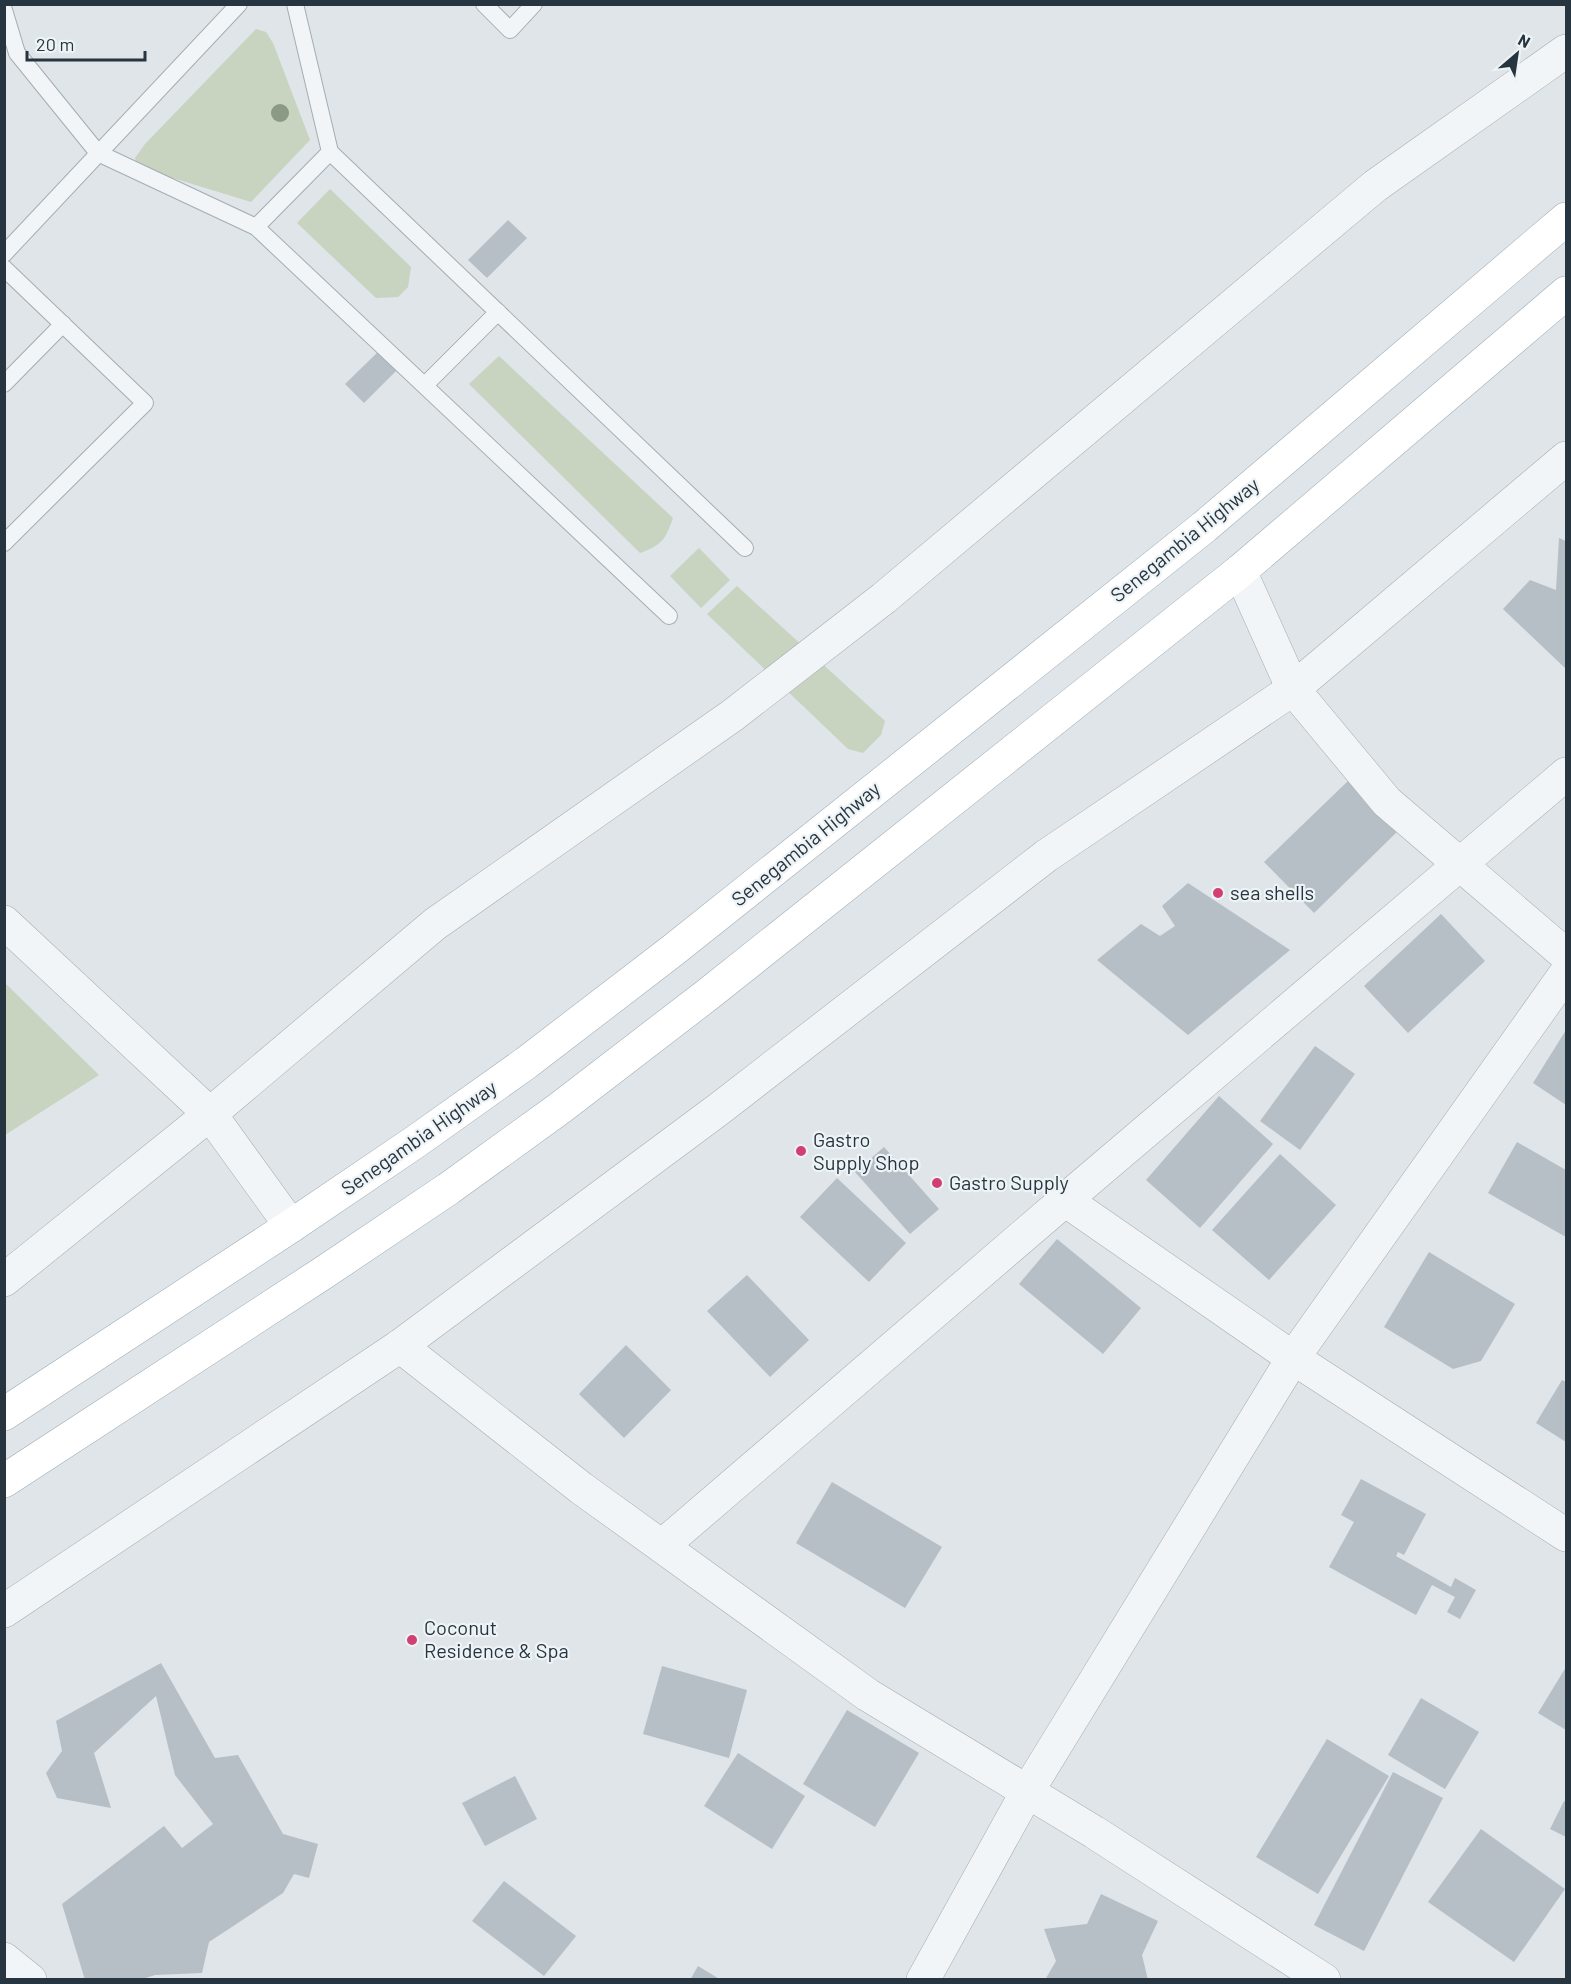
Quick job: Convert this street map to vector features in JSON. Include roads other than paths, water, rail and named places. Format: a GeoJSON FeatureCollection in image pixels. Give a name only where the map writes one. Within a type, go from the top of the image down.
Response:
{"type":"FeatureCollection","features":[{"type":"Feature","properties":{"kind":"main road","name":"Senegambia Highway"},"geometry":{"type":"LineString","coordinates":[[4,1414],[291,1226],[526,1063],[672,951],[1204,527],[1566,219]]}},
{"type":"Feature","properties":{"kind":"main road"},"geometry":{"type":"LineString","coordinates":[[4,1481],[323,1273],[448,1189],[560,1108],[707,995],[1240,571],[1566,293]]}},
{"type":"Feature","properties":{"kind":"street"},"geometry":{"type":"LineString","coordinates":[[4,1280],[210,1114],[435,924],[733,715],[884,598],[1375,186],[1566,51]]}},
{"type":"Feature","properties":{"kind":"street"},"geometry":{"type":"LineString","coordinates":[[4,1611],[400,1346],[710,1116],[1046,856],[1293,689],[1566,458]]}},
{"type":"Feature","properties":{"kind":"street"},"geometry":{"type":"LineString","coordinates":[[1240,571],[1293,689],[1387,802],[1566,955]]}},
{"type":"Feature","properties":{"kind":"street"},"geometry":{"type":"LineString","coordinates":[[662,1546],[1566,774]]}},
{"type":"Feature","properties":{"kind":"street"},"geometry":{"type":"LineString","coordinates":[[4,922],[210,1114],[291,1226]]}},
{"type":"Feature","properties":{"kind":"street"},"geometry":{"type":"LineString","coordinates":[[924,1980],[1027,1792],[1293,1358],[1566,973]]}},
{"type":"Feature","properties":{"kind":"street"},"geometry":{"type":"LineString","coordinates":[[1065,1200],[1293,1358],[1566,1535]]}},
{"type":"Feature","properties":{"kind":"street"},"geometry":{"type":"LineString","coordinates":[[400,1346],[580,1488],[868,1695],[1094,1832],[1324,1980]]}},
{"type":"Feature","properties":{"kind":"street"},"geometry":{"type":"LineString","coordinates":[[4,1959],[30,1980]]}},
{"type":"Feature","properties":{"kind":"lane"},"geometry":{"type":"LineString","coordinates":[[4,254],[239,4]]}},
{"type":"Feature","properties":{"kind":"lane"},"geometry":{"type":"LineString","coordinates":[[295,4],[330,152],[745,548]]}},
{"type":"Feature","properties":{"kind":"lane"},"geometry":{"type":"LineString","coordinates":[[484,4],[510,30],[534,4]]}},
{"type":"Feature","properties":{"kind":"lane"},"geometry":{"type":"LineString","coordinates":[[4,10],[17,54],[98,153],[256,227],[669,616]]}},
{"type":"Feature","properties":{"kind":"lane"},"geometry":{"type":"LineString","coordinates":[[256,227],[330,152]]}},
{"type":"Feature","properties":{"kind":"lane"},"geometry":{"type":"LineString","coordinates":[[4,268],[145,403],[4,543]]}},
{"type":"Feature","properties":{"kind":"lane"},"geometry":{"type":"LineString","coordinates":[[425,385],[498,312]]}},
{"type":"Feature","properties":{"kind":"lane"},"geometry":{"type":"LineString","coordinates":[[4,384],[63,324]]}},
{"type":"Feature","properties":{"kind":"place","name":"sea shells"},"geometry":{"type":"Point","coordinates":[1218,893]}},
{"type":"Feature","properties":{"kind":"place","name":"Gastro Supply Shop"},"geometry":{"type":"Point","coordinates":[801,1151]}},
{"type":"Feature","properties":{"kind":"place","name":"Gastro Supply"},"geometry":{"type":"Point","coordinates":[937,1183]}},
{"type":"Feature","properties":{"kind":"place","name":"Coconut Residence & Spa"},"geometry":{"type":"Point","coordinates":[412,1640]}}]}
